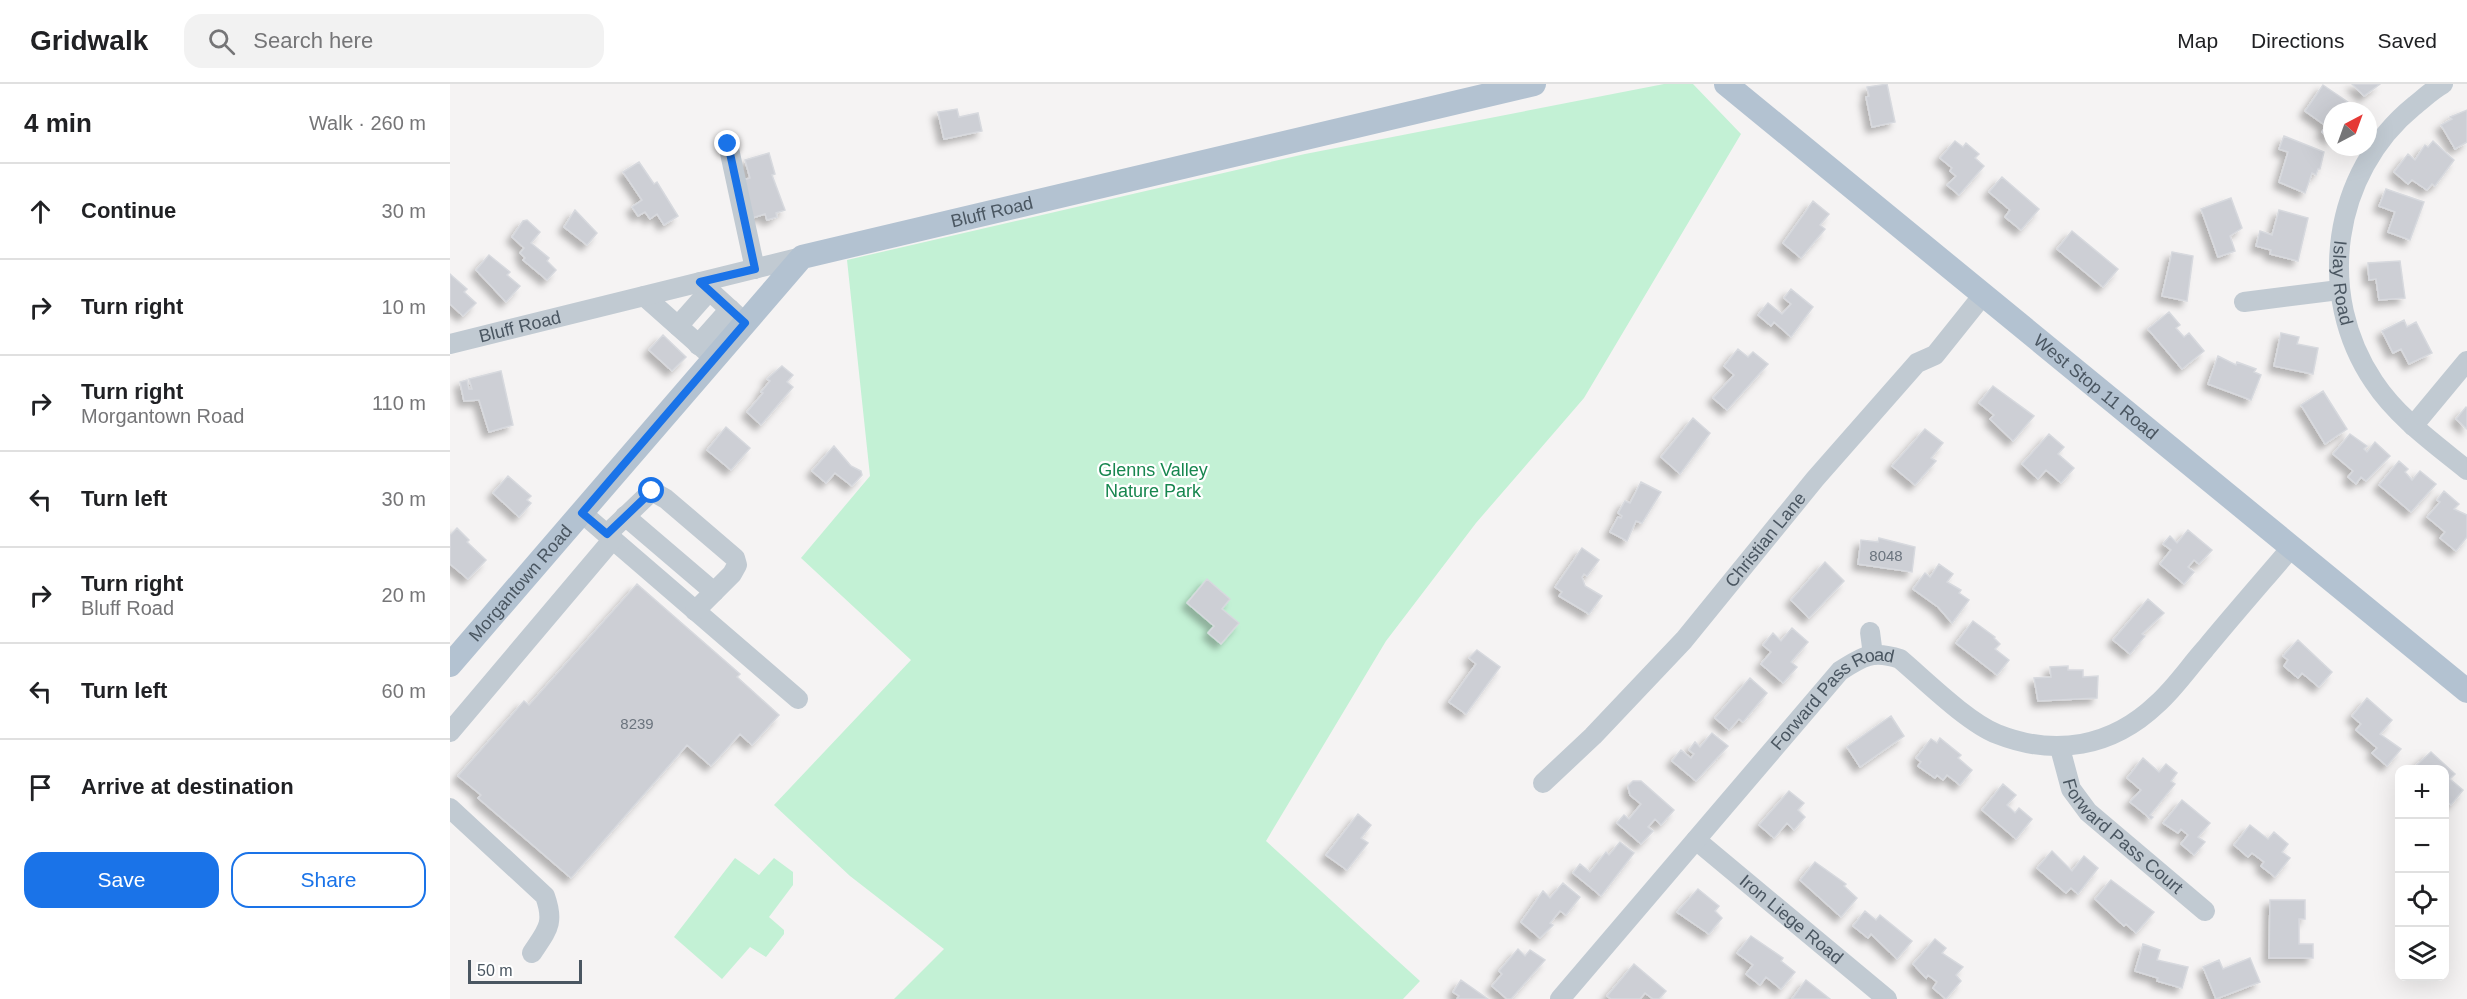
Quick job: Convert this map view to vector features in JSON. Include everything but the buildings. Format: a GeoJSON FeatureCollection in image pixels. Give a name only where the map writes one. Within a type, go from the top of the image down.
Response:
{"type":"FeatureCollection","features":[{"type":"Feature","properties":{"kind":"main road","name":"Bluff Road"},"geometry":{"type":"LineString","coordinates":[[802,257],[1534,84]]}},
{"type":"Feature","properties":{"kind":"main road","name":"West Stop 11 Road"},"geometry":{"type":"LineString","coordinates":[[1736,89],[1983,295],[2467,691]]}},
{"type":"Feature","properties":{"kind":"main road","name":"Morgantown Road"},"geometry":{"type":"LineString","coordinates":[[450,665],[582,513],[737,316],[802,257]]}},
{"type":"Feature","properties":{"kind":"street","name":"Islay Road"},"geometry":{"type":"LineString","coordinates":[[2443,84],[2393,123],[2372,149],[2356,178],[2340,233],[2339,290],[2344,319],[2356,353],[2375,384],[2413,426],[2467,470]]}},
{"type":"Feature","properties":{"kind":"street"},"geometry":{"type":"LineString","coordinates":[[728,144],[755,269]]}},
{"type":"Feature","properties":{"kind":"street","name":"Bluff Road"},"geometry":{"type":"LineString","coordinates":[[450,344],[644,296],[705,286],[755,269],[802,257]]}},
{"type":"Feature","properties":{"kind":"street"},"geometry":{"type":"LineString","coordinates":[[705,286],[737,316]]}},
{"type":"Feature","properties":{"kind":"street"},"geometry":{"type":"LineString","coordinates":[[705,286],[707,352]]}},
{"type":"Feature","properties":{"kind":"street"},"geometry":{"type":"LineString","coordinates":[[2244,302],[2339,290]]}},
{"type":"Feature","properties":{"kind":"street","name":"Christian Lane"},"geometry":{"type":"LineString","coordinates":[[1543,783],[1593,736],[1684,640],[1815,479],[1917,363],[1935,355],[1983,295]]}},
{"type":"Feature","properties":{"kind":"street"},"geometry":{"type":"LineString","coordinates":[[644,296],[707,352]]}},
{"type":"Feature","properties":{"kind":"street"},"geometry":{"type":"LineString","coordinates":[[678,326],[705,317],[737,316]]}},
{"type":"Feature","properties":{"kind":"street"},"geometry":{"type":"LineString","coordinates":[[2413,426],[2467,360]]}},
{"type":"Feature","properties":{"kind":"street"},"geometry":{"type":"LineString","coordinates":[[450,732],[629,512],[652,491],[735,558],[737,565],[695,611]]}},
{"type":"Feature","properties":{"kind":"street"},"geometry":{"type":"LineString","coordinates":[[629,512],[718,588]]}},
{"type":"Feature","properties":{"kind":"street"},"geometry":{"type":"LineString","coordinates":[[582,513],[798,699]]}},
{"type":"Feature","properties":{"kind":"street","name":"Forward Pass Road"},"geometry":{"type":"LineString","coordinates":[[1560,999],[1840,671],[1864,656],[1886,655],[1899,659],[1970,717],[1995,733],[2038,746],[2060,748],[2088,744],[2122,731],[2157,704],[2291,548]]}},
{"type":"Feature","properties":{"kind":"street"},"geometry":{"type":"LineString","coordinates":[[1870,632],[1873,655]]}},
{"type":"Feature","properties":{"kind":"street","name":"Forward Pass Court"},"geometry":{"type":"LineString","coordinates":[[2060,748],[2071,789],[2088,812],[2205,911]]}},
{"type":"Feature","properties":{"kind":"street"},"geometry":{"type":"LineString","coordinates":[[450,808],[545,896],[552,914],[548,928],[532,953]]}},
{"type":"Feature","properties":{"kind":"street","name":"Iron Liege Road"},"geometry":{"type":"LineString","coordinates":[[1696,840],[1887,999]]}},
{"type":"Feature","properties":{"kind":"green space","name":"Glenns Valley Nature Park"},"geometry":{"type":"Polygon","coordinates":[[[1664,84],[1693,84],[1741,134],[1584,398],[1476,523],[1386,641],[1266,841],[1420,981],[1403,999],[894,999],[944,949],[850,876],[774,805],[911,660],[801,558],[870,476],[847,260],[1305,154],[1664,84]]]}},
{"type":"Feature","properties":{"kind":"green space"},"geometry":{"type":"Polygon","coordinates":[[[735,858],[759,875],[774,858],[793,872],[793,885],[769,917],[784,930],[784,934],[766,957],[750,947],[722,979],[674,937],[735,858]]]}},
{"type":"Feature","properties":{"kind":"route"},"geometry":{"type":"LineString","coordinates":[[652,491],[607,534],[582,513],[745,323],[700,282],[755,269],[728,144]]}}]}
